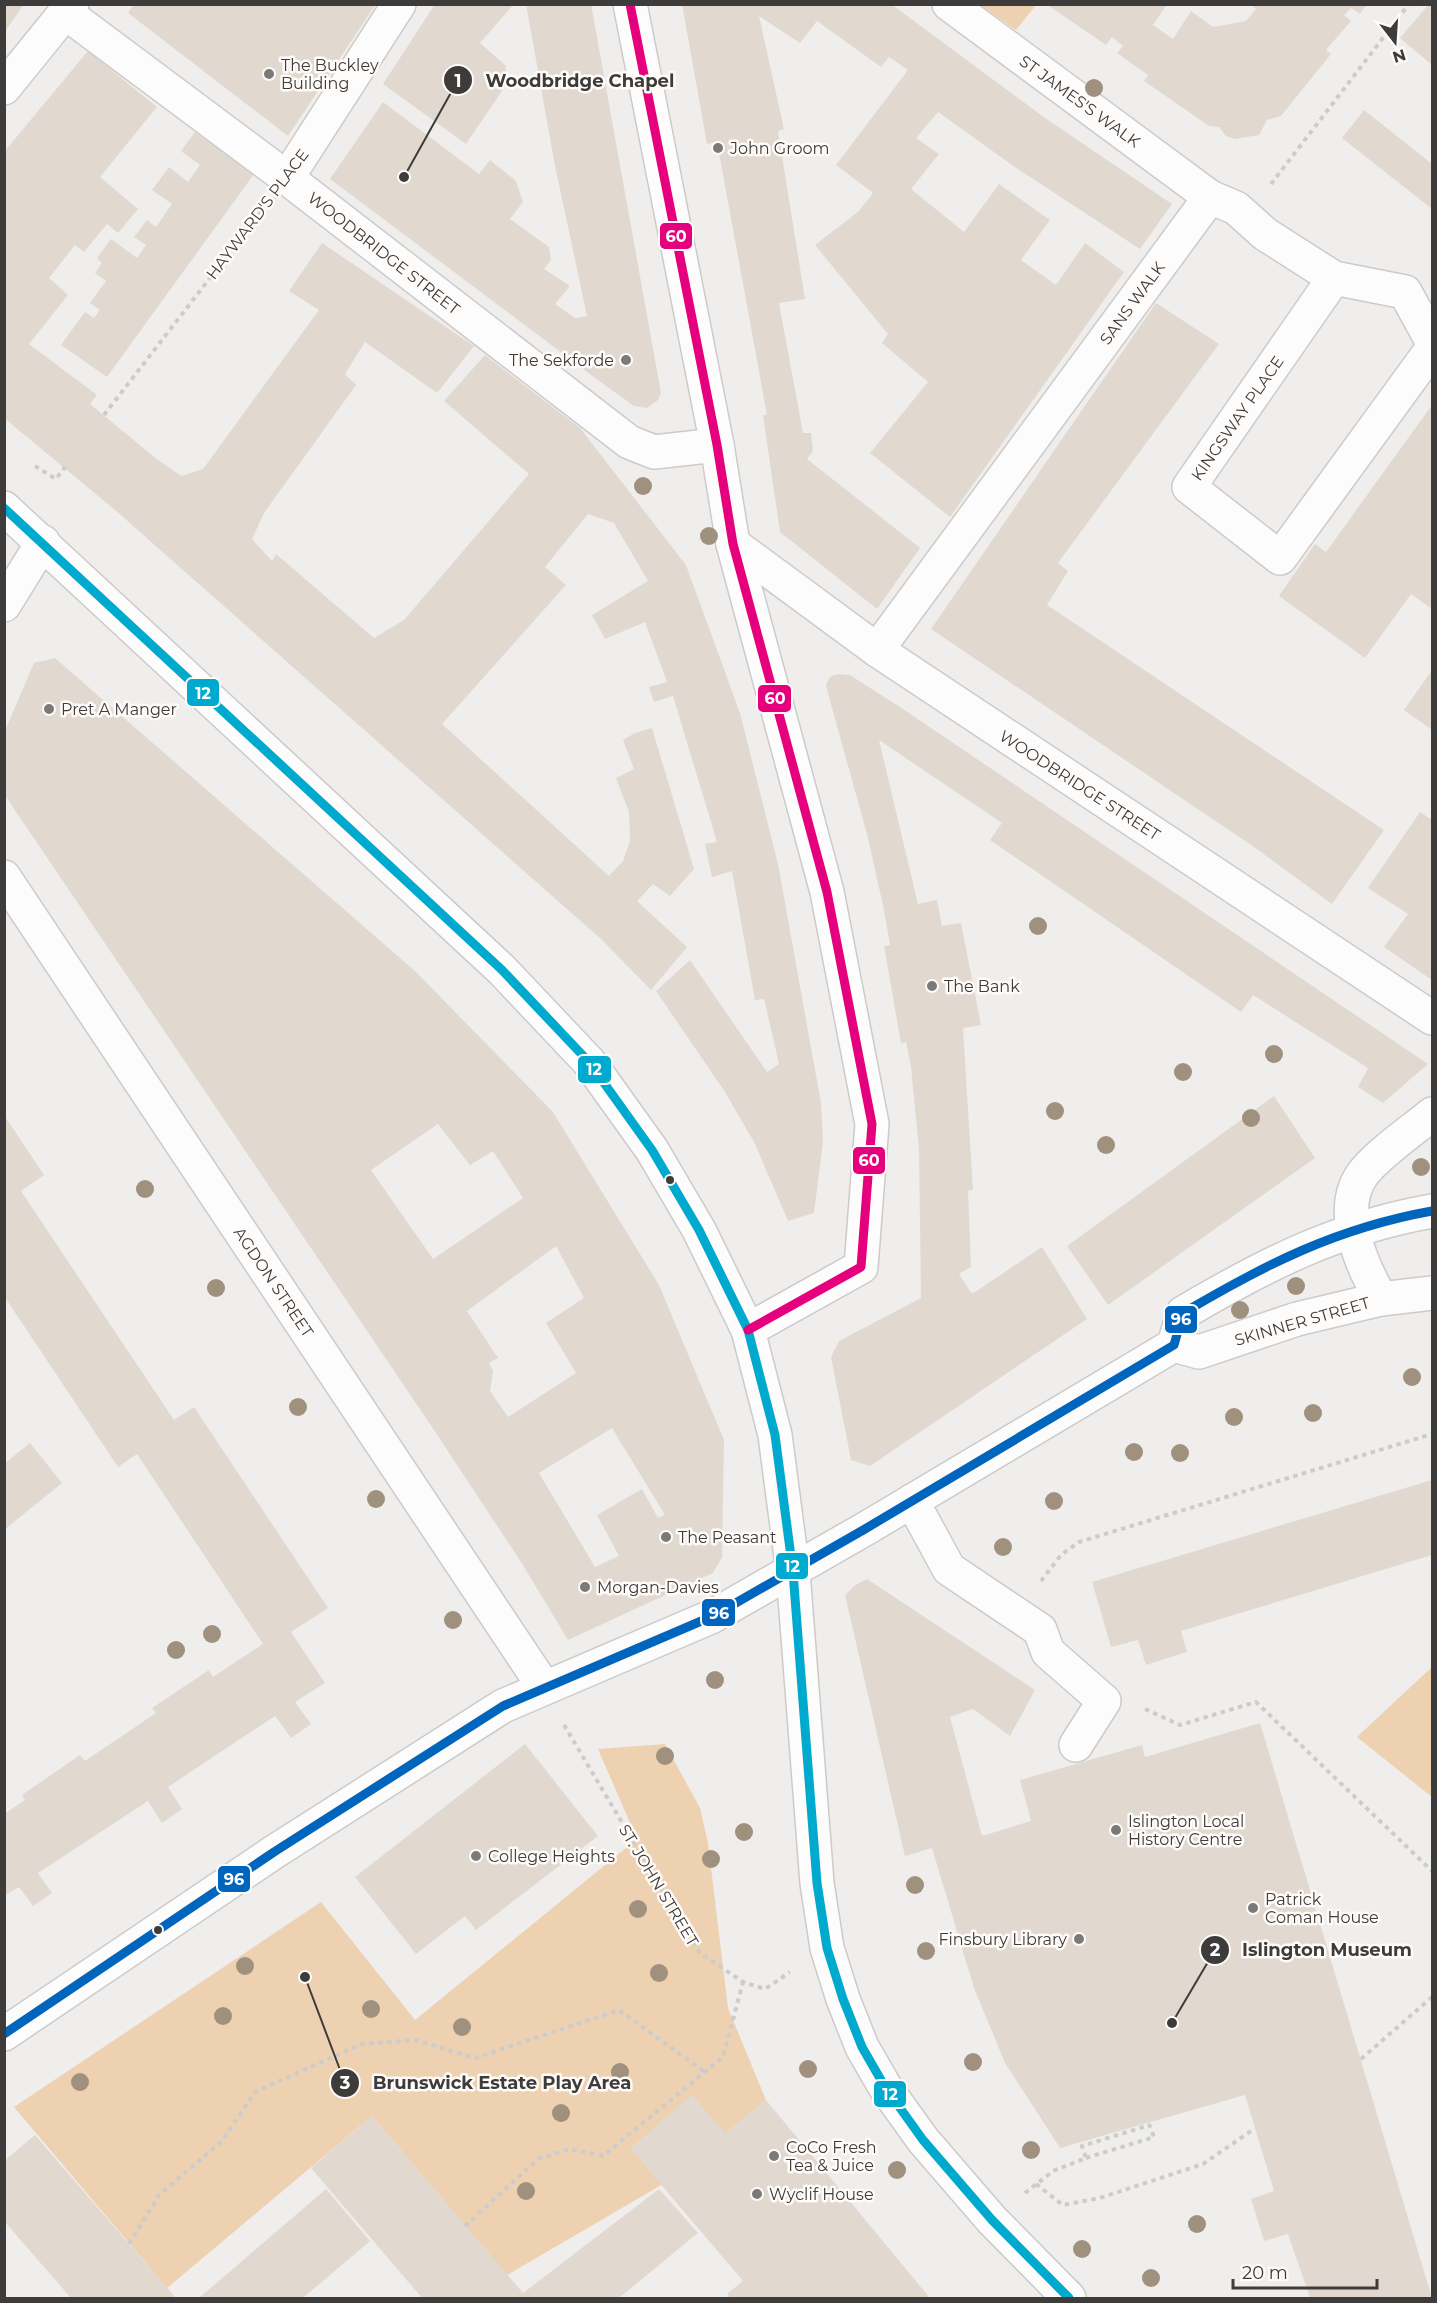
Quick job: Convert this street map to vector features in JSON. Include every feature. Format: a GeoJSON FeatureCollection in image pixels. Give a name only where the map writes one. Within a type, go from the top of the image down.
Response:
{"type":"FeatureCollection","features":[{"type":"Feature","properties":{"kind":"street","name":"HAYWARD'S PLACE"},"geometry":{"type":"LineString","coordinates":[[287,178],[399,4]]}},
{"type":"Feature","properties":{"kind":"street"},"geometry":{"type":"LineString","coordinates":[[630,4],[717,445],[733,544],[827,892],[872,1124],[861,1267],[748,1330]]}},
{"type":"Feature","properties":{"kind":"street","name":"ST JAMES'S WALK"},"geometry":{"type":"LineString","coordinates":[[949,4],[1223,203]]}},
{"type":"Feature","properties":{"kind":"street","name":"WOODBRIDGE STREET"},"geometry":{"type":"LineString","coordinates":[[69,9],[629,442],[654,452],[717,445]]}},
{"type":"Feature","properties":{"kind":"street"},"geometry":{"type":"LineString","coordinates":[[4,88],[69,9]]}},
{"type":"Feature","properties":{"kind":"street"},"geometry":{"type":"LineString","coordinates":[[1223,203],[1265,234],[1334,278],[1405,292],[1432,341]]}},
{"type":"Feature","properties":{"kind":"street","name":"SANS WALK"},"geometry":{"type":"LineString","coordinates":[[876,651],[1223,203]]}},
{"type":"Feature","properties":{"kind":"street","name":"KINGSWAY PLACE"},"geometry":{"type":"LineString","coordinates":[[1334,278],[1189,487],[1280,558],[1432,349]]}},
{"type":"Feature","properties":{"kind":"street"},"geometry":{"type":"LineString","coordinates":[[4,508],[502,970],[589,1062],[652,1150],[699,1230],[748,1330],[776,1435],[793,1572],[817,1883],[827,1948],[843,1999],[862,2047],[885,2087],[923,2140],[992,2220],[1069,2298]]}},
{"type":"Feature","properties":{"kind":"street"},"geometry":{"type":"LineString","coordinates":[[4,605],[43,542]]}},
{"type":"Feature","properties":{"kind":"street","name":"WOODBRIDGE STREET"},"geometry":{"type":"LineString","coordinates":[[733,544],[876,651],[1432,1018]]}},
{"type":"Feature","properties":{"kind":"street","name":"AGDON STREET"},"geometry":{"type":"LineString","coordinates":[[4,877],[544,1687]]}},
{"type":"Feature","properties":{"kind":"street"},"geometry":{"type":"LineString","coordinates":[[1381,1299],[1368,1277],[1354,1229],[1352,1206],[1355,1190],[1362,1175],[1432,1114]]}},
{"type":"Feature","properties":{"kind":"street"},"geometry":{"type":"LineString","coordinates":[[5,2034],[274,1852],[503,1706],[713,1616],[793,1572],[1174,1345],[1183,1313],[1244,1276],[1354,1229],[1432,1211]]}},
{"type":"Feature","properties":{"kind":"street","name":"SKINNER STREET"},"geometry":{"type":"LineString","coordinates":[[1174,1345],[1199,1352],[1297,1319],[1381,1299],[1432,1293]]}},
{"type":"Feature","properties":{"kind":"street"},"geometry":{"type":"LineString","coordinates":[[912,1501],[949,1569],[1040,1630],[1048,1652],[1104,1701],[1076,1745]]}},
{"type":"Feature","properties":{"kind":"path"},"geometry":{"type":"LineString","coordinates":[[1223,203],[1255,205],[1409,4]]}},
{"type":"Feature","properties":{"kind":"path","name":"HAYWARD'S PLACE"},"geometry":{"type":"LineString","coordinates":[[104,415],[287,178]]}},
{"type":"Feature","properties":{"kind":"path"},"geometry":{"type":"LineString","coordinates":[[35,466],[57,479],[65,467]]}},
{"type":"Feature","properties":{"kind":"path"},"geometry":{"type":"LineString","coordinates":[[1035,1589],[1060,1555],[1079,1542],[1432,1434]]}},
{"type":"Feature","properties":{"kind":"path","name":"ST. JOHN STREET"},"geometry":{"type":"LineString","coordinates":[[544,1687],[699,1952],[743,1982],[765,1989],[827,1948]]}},
{"type":"Feature","properties":{"kind":"path"},"geometry":{"type":"LineString","coordinates":[[1139,1706],[1180,1725],[1256,1702],[1432,1871]]}},
{"type":"Feature","properties":{"kind":"path"},"geometry":{"type":"LineString","coordinates":[[465,2226],[538,2159],[570,2149],[603,2156],[723,2057],[743,1982]]}},
{"type":"Feature","properties":{"kind":"path"},"geometry":{"type":"LineString","coordinates":[[1361,2059],[1432,1997]]}},
{"type":"Feature","properties":{"kind":"path"},"geometry":{"type":"LineString","coordinates":[[129,2244],[159,2195],[222,2141],[255,2091],[362,2044],[415,2040],[475,2058],[619,2010],[705,2072]]}},
{"type":"Feature","properties":{"kind":"path"},"geometry":{"type":"LineString","coordinates":[[1024,2194],[1053,2170],[1154,2137],[1150,2124],[1082,2146],[1086,2158]]}},
{"type":"Feature","properties":{"kind":"path"},"geometry":{"type":"LineString","coordinates":[[1036,2184],[1063,2205],[1100,2199],[1203,2164],[1254,2128]]}},
{"type":"Feature","properties":{"kind":"shaded area"},"geometry":{"type":"Polygon","coordinates":[[[980,5],[1036,5],[1016,30],[980,5]]]}},
{"type":"Feature","properties":{"kind":"shaded area"},"geometry":{"type":"Polygon","coordinates":[[[1432,1667],[1432,1797],[1357,1737],[1432,1667]]]}},
{"type":"Feature","properties":{"kind":"shaded area"},"geometry":{"type":"Polygon","coordinates":[[[665,1744],[700,1808],[708,1843],[728,2008],[766,2100],[663,2184],[507,2275],[372,2116],[167,2288],[14,2107],[321,1902],[415,2020],[637,1839],[598,1749],[665,1744]]]}},
{"type":"Feature","properties":{"kind":"building"},"geometry":{"type":"Polygon","coordinates":[[[4,4],[24,4],[4,33],[4,4]]]}},
{"type":"Feature","properties":{"kind":"building","name":"The Buckley Building"},"geometry":{"type":"Polygon","coordinates":[[[134,4],[376,4],[288,136],[128,13],[134,4]]]}},
{"type":"Feature","properties":{"kind":"building"},"geometry":{"type":"Polygon","coordinates":[[[435,4],[514,4],[480,43],[505,65],[508,82],[466,144],[383,84],[435,4]]]}},
{"type":"Feature","properties":{"kind":"building"},"geometry":{"type":"Polygon","coordinates":[[[526,4],[591,4],[661,393],[658,400],[647,408],[634,406],[602,383],[330,179],[383,102],[479,174],[490,160],[516,181],[523,202],[510,219],[549,247],[551,260],[544,269],[570,286],[555,304],[575,318],[587,316],[555,166],[526,4]]]}},
{"type":"Feature","properties":{"kind":"building"},"geometry":{"type":"Polygon","coordinates":[[[682,4],[891,4],[1045,118],[1172,204],[1140,249],[1012,165],[938,112],[916,138],[939,154],[911,189],[964,232],[999,184],[1050,220],[1021,260],[1056,285],[1085,243],[1124,272],[950,517],[870,453],[928,382],[882,343],[888,334],[815,245],[859,211],[873,193],[836,165],[908,70],[889,57],[881,67],[817,21],[800,43],[759,16],[784,129],[778,131],[805,299],[779,303],[803,433],[811,433],[813,451],[807,459],[920,548],[877,609],[780,532],[763,415],[767,415],[717,142],[707,144],[682,4]]]}},
{"type":"Feature","properties":{"kind":"building"},"geometry":{"type":"Polygon","coordinates":[[[1046,4],[1167,4],[1153,25],[1173,39],[1191,11],[1213,27],[1246,21],[1256,9],[1251,4],[1367,4],[1360,14],[1351,8],[1344,15],[1351,21],[1326,50],[1331,54],[1281,116],[1267,120],[1259,135],[1235,139],[1226,136],[1219,127],[1209,126],[1144,81],[1148,75],[1117,53],[1123,46],[1112,37],[1106,45],[1046,4]]]}},
{"type":"Feature","properties":{"kind":"building"},"geometry":{"type":"Polygon","coordinates":[[[1429,4],[1432,4],[1432,65],[1400,38],[1429,4]]]}},
{"type":"Feature","properties":{"kind":"building"},"geometry":{"type":"Polygon","coordinates":[[[88,51],[157,107],[100,177],[138,209],[118,233],[107,224],[84,252],[75,245],[49,278],[68,295],[29,344],[97,395],[90,404],[158,460],[181,476],[203,469],[319,310],[289,291],[322,243],[474,346],[437,393],[365,342],[345,374],[356,385],[264,513],[252,539],[272,561],[276,554],[374,638],[404,620],[529,474],[444,401],[485,355],[580,428],[686,565],[740,713],[778,864],[821,1103],[823,1142],[814,1213],[788,1221],[754,1142],[725,1092],[656,991],[690,960],[767,1072],[779,1064],[764,999],[755,1000],[732,871],[712,877],[705,844],[717,842],[673,696],[654,702],[649,687],[667,682],[645,622],[605,639],[592,615],[648,581],[614,523],[588,514],[545,567],[566,585],[442,724],[609,876],[623,861],[630,841],[629,812],[616,778],[634,769],[623,740],[635,733],[652,728],[694,869],[670,896],[653,884],[637,901],[687,947],[651,990],[601,939],[115,510],[4,418],[4,152],[88,51]]]}},
{"type":"Feature","properties":{"kind":"building"},"geometry":{"type":"Polygon","coordinates":[[[1364,110],[1432,164],[1432,209],[1342,138],[1364,110]]]}},
{"type":"Feature","properties":{"kind":"building"},"geometry":{"type":"Polygon","coordinates":[[[195,132],[254,174],[107,377],[61,345],[85,312],[94,318],[100,310],[90,303],[106,281],[95,273],[102,263],[97,258],[111,239],[137,258],[146,245],[134,237],[147,220],[156,227],[172,204],[152,190],[169,167],[188,182],[200,165],[181,151],[195,132]]]}},
{"type":"Feature","properties":{"kind":"building"},"geometry":{"type":"Polygon","coordinates":[[[1156,303],[1219,344],[1058,563],[1068,571],[1047,605],[1384,830],[1332,904],[1254,847],[931,629],[1156,303]]]}},
{"type":"Feature","properties":{"kind":"building"},"geometry":{"type":"Polygon","coordinates":[[[1432,405],[1432,609],[1411,594],[1365,658],[1279,596],[1315,544],[1326,552],[1432,405]]]}},
{"type":"Feature","properties":{"kind":"building"},"geometry":{"type":"Polygon","coordinates":[[[55,658],[416,972],[553,1112],[659,1285],[724,1440],[722,1557],[713,1573],[568,1640],[521,1562],[432,1427],[4,794],[4,733],[34,663],[55,658]],[[438,1124],[371,1170],[433,1259],[523,1198],[493,1151],[470,1165],[438,1124]],[[556,1246],[467,1311],[498,1358],[489,1363],[493,1371],[490,1391],[508,1417],[576,1373],[546,1323],[584,1298],[556,1246]],[[612,1428],[539,1473],[595,1567],[619,1556],[597,1515],[642,1489],[658,1518],[665,1515],[612,1428]]]}},
{"type":"Feature","properties":{"kind":"building"},"geometry":{"type":"Polygon","coordinates":[[[1432,670],[1432,730],[1404,710],[1432,670]]]}},
{"type":"Feature","properties":{"kind":"building"},"geometry":{"type":"Polygon","coordinates":[[[850,675],[900,707],[1428,1064],[1383,1103],[1358,1087],[1368,1068],[1253,995],[1241,1012],[990,840],[1002,823],[879,740],[918,904],[937,900],[942,926],[961,923],[981,1025],[963,1028],[973,1190],[968,1191],[971,1267],[959,1274],[972,1294],[1042,1247],[1087,1319],[870,1466],[851,1460],[831,1357],[839,1341],[921,1298],[919,1149],[911,1067],[906,1042],[901,1043],[884,946],[890,945],[884,910],[867,834],[827,690],[826,684],[831,676],[850,675]]]}},
{"type":"Feature","properties":{"kind":"building"},"geometry":{"type":"Polygon","coordinates":[[[1420,812],[1432,820],[1432,980],[1384,947],[1408,914],[1368,888],[1420,812]]]}},
{"type":"Feature","properties":{"kind":"building"},"geometry":{"type":"Polygon","coordinates":[[[1274,1096],[1315,1158],[1108,1305],[1067,1246],[1274,1096]]]}},
{"type":"Feature","properties":{"kind":"building"},"geometry":{"type":"Polygon","coordinates":[[[4,1115],[44,1175],[21,1191],[174,1420],[194,1407],[328,1608],[291,1632],[325,1683],[295,1702],[311,1724],[291,1738],[275,1716],[168,1787],[182,1809],[162,1823],[148,1801],[38,1873],[52,1893],[33,1906],[19,1887],[4,1896],[4,1814],[25,1800],[22,1795],[80,1755],[85,1761],[156,1713],[152,1708],[209,1670],[213,1677],[263,1644],[137,1454],[118,1467],[4,1296],[4,1115]]]}},
{"type":"Feature","properties":{"kind":"building"},"geometry":{"type":"Polygon","coordinates":[[[30,1443],[62,1483],[4,1530],[4,1464],[30,1443]]]}},
{"type":"Feature","properties":{"kind":"building"},"geometry":{"type":"Polygon","coordinates":[[[1432,1480],[1432,1555],[1181,1631],[1187,1652],[1146,1665],[1138,1640],[1111,1647],[1092,1582],[1432,1480]]]}},
{"type":"Feature","properties":{"kind":"building"},"geometry":{"type":"Polygon","coordinates":[[[867,1579],[1035,1690],[1010,1736],[973,1709],[950,1717],[982,1836],[1031,1821],[1020,1780],[1142,1745],[1145,1757],[1260,1723],[1432,2298],[1310,2298],[1288,2234],[1264,2241],[1251,2199],[1274,2191],[1245,2095],[1060,2148],[1005,2063],[974,1988],[932,1848],[905,1856],[845,1595],[854,1586],[867,1579]]]}},
{"type":"Feature","properties":{"kind":"building","name":"College Heights"},"geometry":{"type":"Polygon","coordinates":[[[525,1744],[598,1836],[476,1930],[465,1916],[416,1954],[355,1877],[525,1744]]]}},
{"type":"Feature","properties":{"kind":"building","name":"Wyclif House"},"geometry":{"type":"Polygon","coordinates":[[[692,2095],[725,2133],[766,2100],[930,2298],[730,2298],[727,2294],[743,2281],[630,2148],[692,2095]]]}},
{"type":"Feature","properties":{"kind":"building"},"geometry":{"type":"Polygon","coordinates":[[[372,2116],[523,2293],[659,2189],[698,2233],[619,2298],[422,2298],[311,2168],[372,2116]]]}},
{"type":"Feature","properties":{"kind":"building"},"geometry":{"type":"Polygon","coordinates":[[[35,2135],[176,2298],[71,2298],[4,2221],[4,2161],[35,2135]]]}},
{"type":"Feature","properties":{"kind":"building"},"geometry":{"type":"Polygon","coordinates":[[[326,2189],[370,2241],[303,2298],[199,2298],[326,2189]]]}},
{"type":"Feature","properties":{"kind":"transit line","name":"60"},"geometry":{"type":"LineString","coordinates":[[630,4],[717,445],[733,544],[827,892],[872,1124],[861,1267],[748,1330]]}},
{"type":"Feature","properties":{"kind":"transit line","name":"12"},"geometry":{"type":"LineString","coordinates":[[4,508],[502,970],[589,1062],[652,1150],[699,1230],[748,1330],[775,1435],[793,1572],[817,1883],[827,1948],[843,1999],[862,2047],[885,2087],[923,2140],[992,2220],[1069,2298]]}},
{"type":"Feature","properties":{"kind":"transit line","name":"96"},"geometry":{"type":"LineString","coordinates":[[4,2034],[274,1852],[503,1706],[713,1616],[865,1529],[1174,1345],[1183,1313],[1214,1295],[1273,1264],[1333,1238],[1397,1218],[1432,1211]]}},
{"type":"Feature","properties":{"kind":"place","name":"The Buckley Building"},"geometry":{"type":"Point","coordinates":[269,74]}},
{"type":"Feature","properties":{"kind":"place","name":"John Groom"},"geometry":{"type":"Point","coordinates":[718,148]}},
{"type":"Feature","properties":{"kind":"place","name":"Woodbridge Chapel"},"geometry":{"type":"Point","coordinates":[404,177]}},
{"type":"Feature","properties":{"kind":"place","name":"The Sekforde"},"geometry":{"type":"Point","coordinates":[626,360]}},
{"type":"Feature","properties":{"kind":"place","name":"Pret A Manger"},"geometry":{"type":"Point","coordinates":[49,709]}},
{"type":"Feature","properties":{"kind":"place","name":"The Bank"},"geometry":{"type":"Point","coordinates":[932,986]}},
{"type":"Feature","properties":{"kind":"place","name":"The Peasant"},"geometry":{"type":"Point","coordinates":[666,1537]}},
{"type":"Feature","properties":{"kind":"place","name":"Morgan-Davies"},"geometry":{"type":"Point","coordinates":[585,1587]}},
{"type":"Feature","properties":{"kind":"place","name":"Islington Local History Centre"},"geometry":{"type":"Point","coordinates":[1116,1830]}},
{"type":"Feature","properties":{"kind":"place","name":"College Heights"},"geometry":{"type":"Point","coordinates":[476,1856]}},
{"type":"Feature","properties":{"kind":"place","name":"Patrick Coman House"},"geometry":{"type":"Point","coordinates":[1253,1908]}},
{"type":"Feature","properties":{"kind":"place","name":"Finsbury Library"},"geometry":{"type":"Point","coordinates":[1079,1939]}},
{"type":"Feature","properties":{"kind":"place","name":"Brunswick Estate Play Area"},"geometry":{"type":"Point","coordinates":[305,1977]}},
{"type":"Feature","properties":{"kind":"place","name":"Islington Museum"},"geometry":{"type":"Point","coordinates":[1172,2023]}},
{"type":"Feature","properties":{"kind":"place","name":"CoCo Fresh Tea & Juice"},"geometry":{"type":"Point","coordinates":[774,2156]}},
{"type":"Feature","properties":{"kind":"place","name":"Wyclif House"},"geometry":{"type":"Point","coordinates":[757,2194]}}]}
